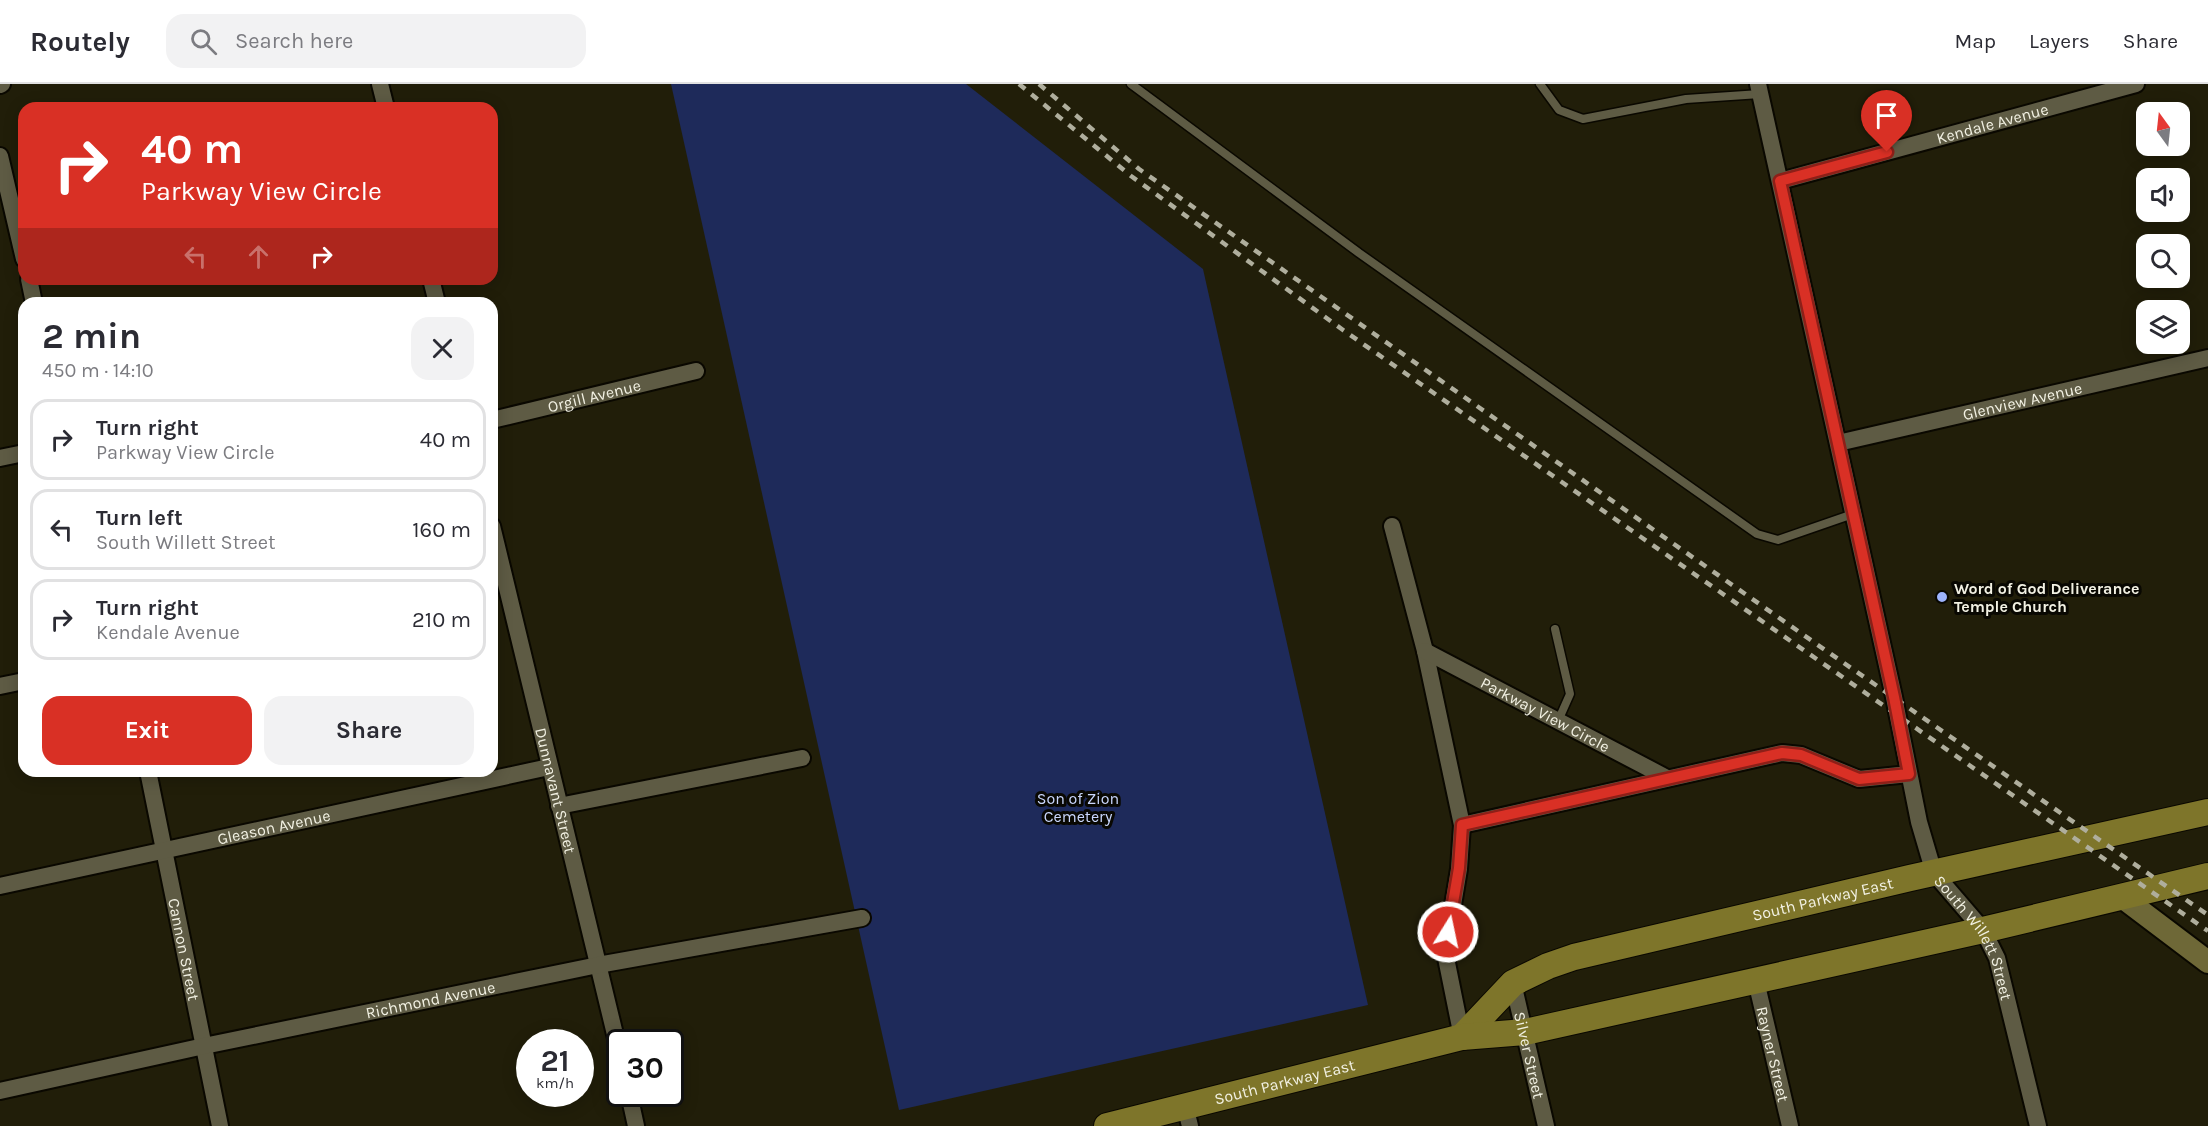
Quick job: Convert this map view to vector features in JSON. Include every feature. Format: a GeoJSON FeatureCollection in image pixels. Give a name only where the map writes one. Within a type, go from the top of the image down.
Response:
{"type":"FeatureCollection","features":[{"type":"Feature","properties":{"kind":"main road","name":"South Parkway East"},"geometry":{"type":"LineString","coordinates":[[1462,1037],[1513,983],[1548,966],[1615,946],[2208,812]]}},
{"type":"Feature","properties":{"kind":"main road","name":"South Parkway East"},"geometry":{"type":"LineString","coordinates":[[1107,1126],[1187,1116],[1462,1037],[1525,1032],[1983,930],[2208,876]]}},
{"type":"Feature","properties":{"kind":"street"},"geometry":{"type":"LineString","coordinates":[[380,84],[384,102]]}},
{"type":"Feature","properties":{"kind":"street","name":"Kendale Avenue"},"geometry":{"type":"LineString","coordinates":[[1780,181],[2136,84]]}},
{"type":"Feature","properties":{"kind":"street","name":"South Willett Street"},"geometry":{"type":"LineString","coordinates":[[1759,89],[1919,822],[1934,873],[1983,930],[1996,958],[2038,1126]]}},
{"type":"Feature","properties":{"kind":"street"},"geometry":{"type":"LineString","coordinates":[[0,156],[18,233]]}},
{"type":"Feature","properties":{"kind":"street","name":"Glenview Avenue"},"geometry":{"type":"LineString","coordinates":[[1838,443],[2208,358]]}},
{"type":"Feature","properties":{"kind":"street","name":"Orgill Avenue"},"geometry":{"type":"LineString","coordinates":[[498,419],[696,371]]}},
{"type":"Feature","properties":{"kind":"street"},"geometry":{"type":"LineString","coordinates":[[0,459],[18,454]]}},
{"type":"Feature","properties":{"kind":"street"},"geometry":{"type":"LineString","coordinates":[[1392,526],[1425,651],[1462,825],[1459,868],[1445,953],[1462,1037]]}},
{"type":"Feature","properties":{"kind":"street","name":"Dunnavant Street"},"geometry":{"type":"LineString","coordinates":[[498,578],[559,806],[614,1029]]}},
{"type":"Feature","properties":{"kind":"street","name":"Parkway View Circle"},"geometry":{"type":"LineString","coordinates":[[1425,651],[1667,778]]}},
{"type":"Feature","properties":{"kind":"street"},"geometry":{"type":"LineString","coordinates":[[0,686],[18,682]]}},
{"type":"Feature","properties":{"kind":"street"},"geometry":{"type":"LineString","coordinates":[[1462,825],[1782,753],[1801,755],[1859,779],[1909,774]]}},
{"type":"Feature","properties":{"kind":"street"},"geometry":{"type":"LineString","coordinates":[[559,806],[802,758]]}},
{"type":"Feature","properties":{"kind":"street","name":"Gleason Avenue"},"geometry":{"type":"LineString","coordinates":[[0,886],[549,767]]}},
{"type":"Feature","properties":{"kind":"street","name":"Cannon Street"},"geometry":{"type":"LineString","coordinates":[[149,777],[220,1126]]}},
{"type":"Feature","properties":{"kind":"street"},"geometry":{"type":"LineString","coordinates":[[2122,897],[2208,962]]}},
{"type":"Feature","properties":{"kind":"street","name":"Richmond Avenue"},"geometry":{"type":"LineString","coordinates":[[0,1091],[204,1046],[598,965],[862,918]]}},
{"type":"Feature","properties":{"kind":"street","name":"Rayner Street"},"geometry":{"type":"LineString","coordinates":[[1756,981],[1790,1126]]}},
{"type":"Feature","properties":{"kind":"street","name":"Silver Street"},"geometry":{"type":"LineString","coordinates":[[1513,983],[1546,1126]]}},
{"type":"Feature","properties":{"kind":"street"},"geometry":{"type":"LineString","coordinates":[[632,1107],[636,1126]]}},
{"type":"Feature","properties":{"kind":"lane"},"geometry":{"type":"LineString","coordinates":[[1131,84],[1359,254],[1757,534],[1778,540],[1853,514]]}},
{"type":"Feature","properties":{"kind":"lane"},"geometry":{"type":"LineString","coordinates":[[1540,84],[1559,110],[1583,119],[1686,99],[1759,89]]}},
{"type":"Feature","properties":{"kind":"lane"},"geometry":{"type":"LineString","coordinates":[[1556,629],[1570,694],[1558,721]]}},
{"type":"Feature","properties":{"kind":"green space","name":"Son of Zion Cemetery"},"geometry":{"type":"Polygon","coordinates":[[[671,84],[966,84],[1203,269],[1368,1005],[899,1110],[671,84]]]}},
{"type":"Feature","properties":{"kind":"railway"},"geometry":{"type":"LineString","coordinates":[[1019,84],[1131,176],[1343,330],[2208,931]]}},
{"type":"Feature","properties":{"kind":"railway"},"geometry":{"type":"LineString","coordinates":[[1039,84],[1139,169],[1815,643],[2208,915]]}},
{"type":"Feature","properties":{"kind":"place","name":"Word of God Deliverance Temple Church"},"geometry":{"type":"Point","coordinates":[1942,597]}},
{"type":"Feature","properties":{"kind":"route"},"geometry":{"type":"LineString","coordinates":[[1448,932],[1459,868],[1462,825],[1782,753],[1801,755],[1859,779],[1909,774],[1780,181],[1887,152]]}}]}
